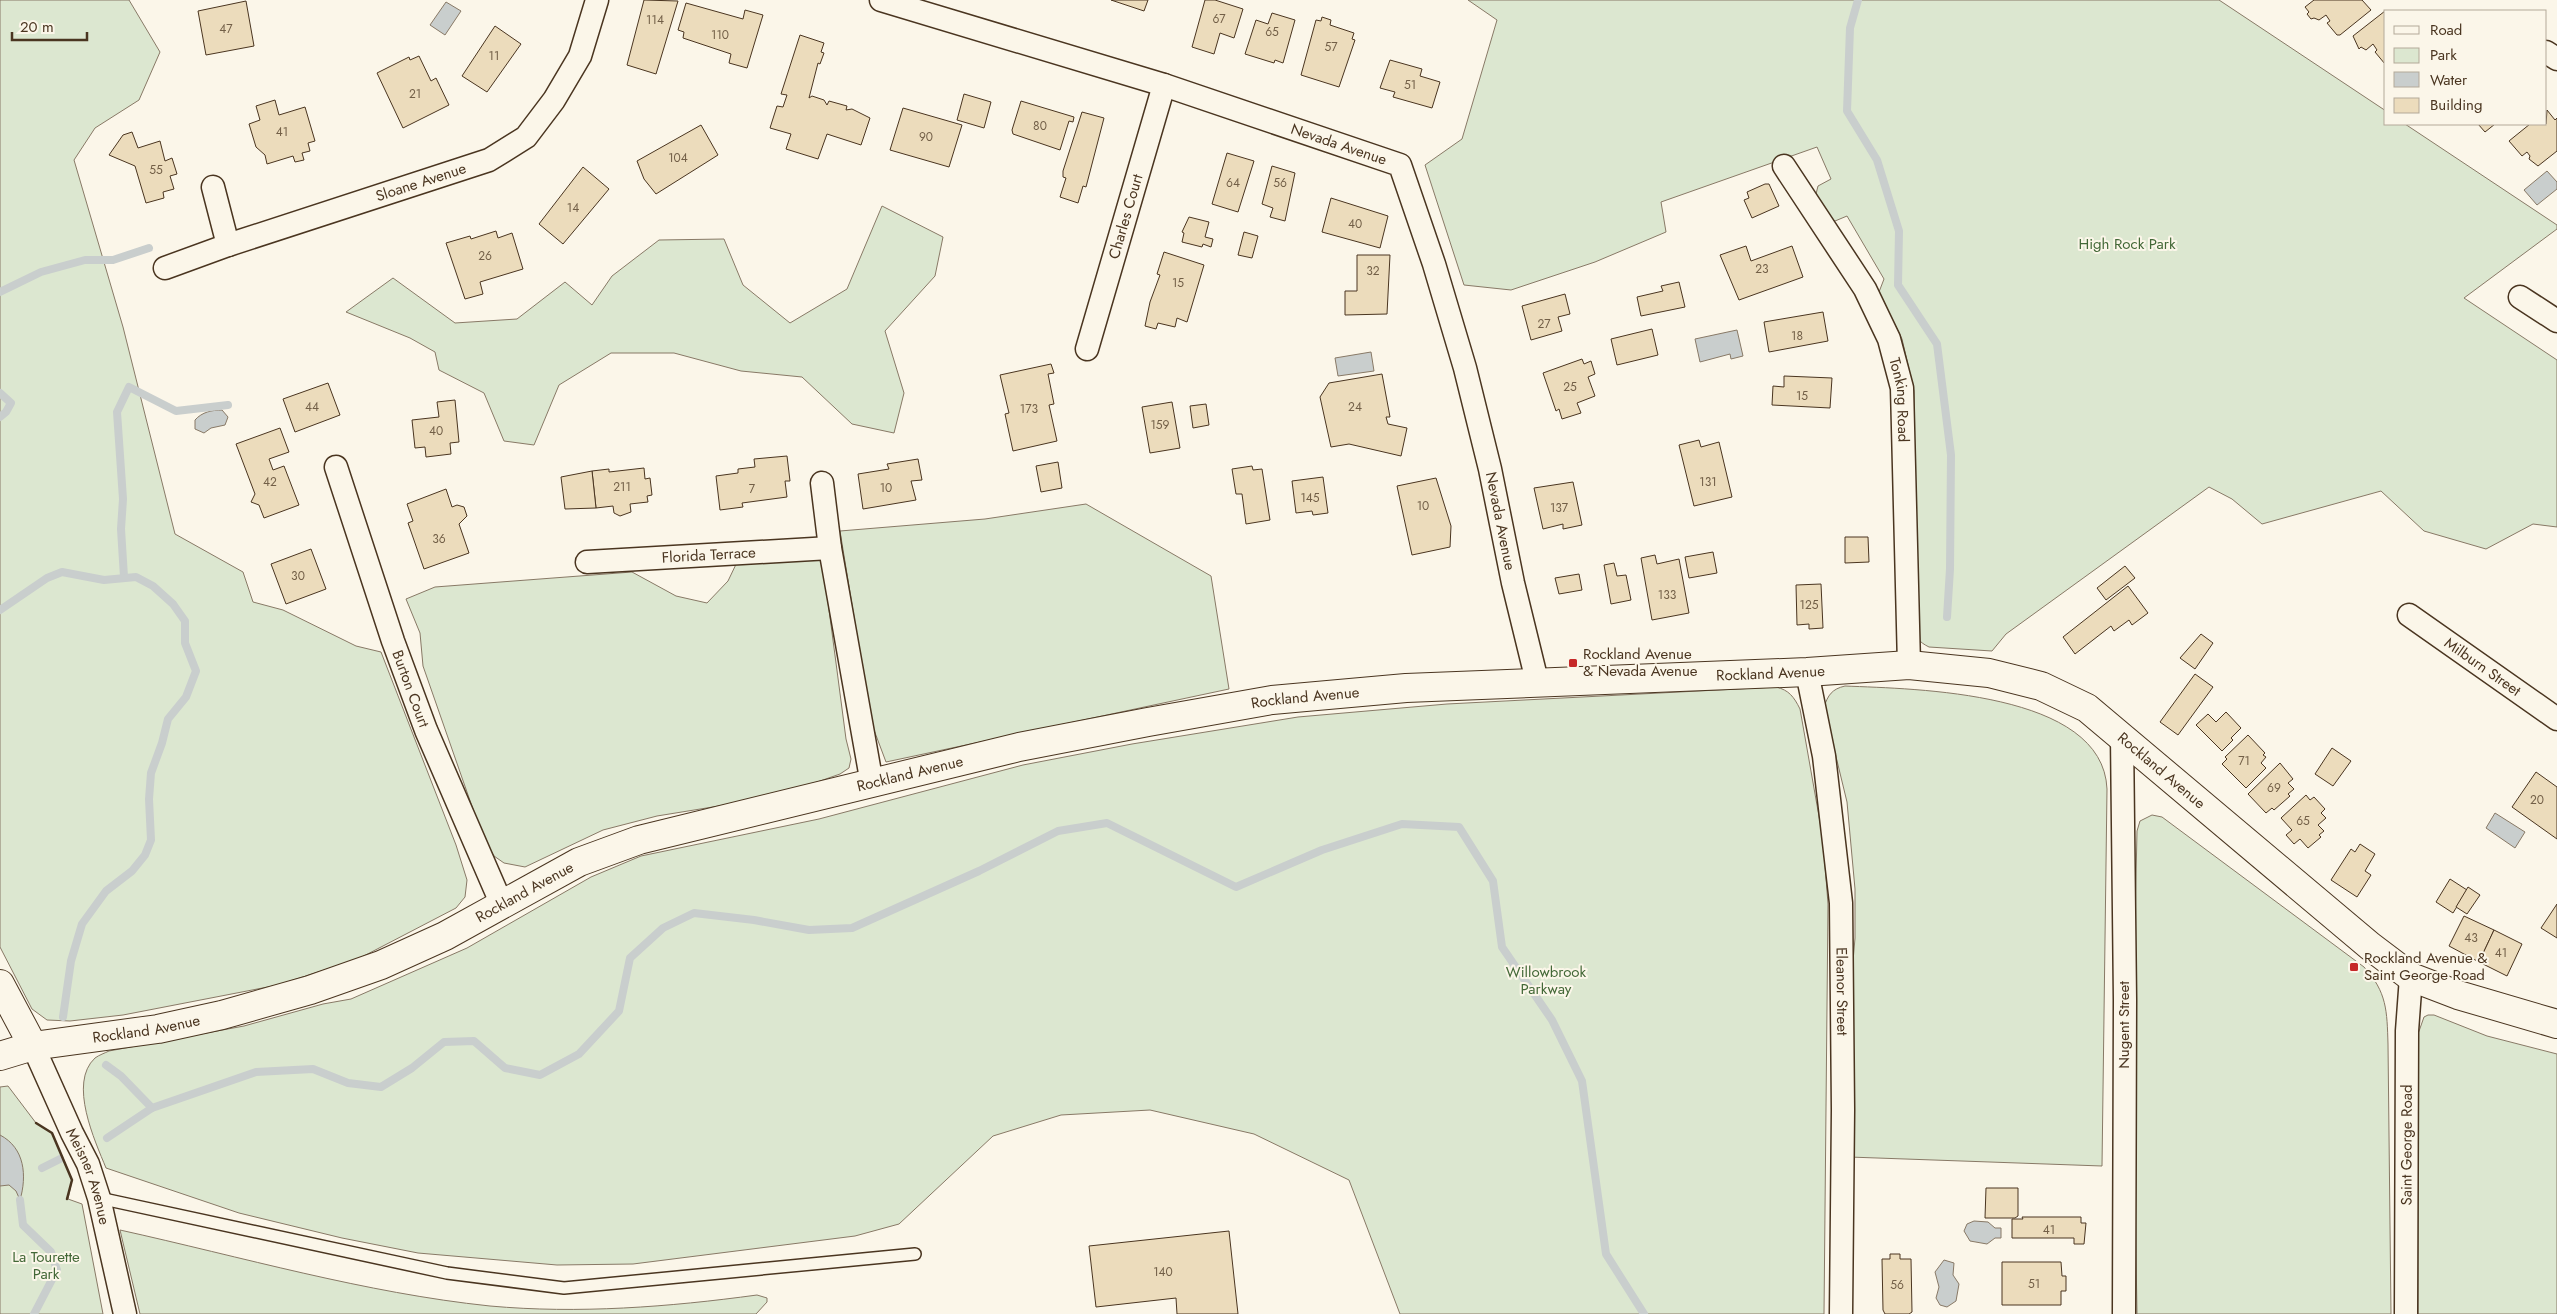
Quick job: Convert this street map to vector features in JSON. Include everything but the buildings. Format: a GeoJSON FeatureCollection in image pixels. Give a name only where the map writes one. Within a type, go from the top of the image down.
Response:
{"type":"FeatureCollection","features":[{"type":"Feature","properties":{"kind":"street","name":"Sloane Avenue"},"geometry":{"type":"LineString","coordinates":[[165,268],[228,245],[488,160],[526,137],[554,100],[580,56],[597,0]]}},
{"type":"Feature","properties":{"kind":"street","name":"Nevada Avenue"},"geometry":{"type":"LineString","coordinates":[[881,0],[1164,85],[1400,165],[1434,264],[1465,368],[1490,469],[1513,582],[1537,681]]}},
{"type":"Feature","properties":{"kind":"street","name":"Charles Court"},"geometry":{"type":"LineString","coordinates":[[1087,349],[1164,85]]}},
{"type":"Feature","properties":{"kind":"street","name":"Tonking Road"},"geometry":{"type":"LineString","coordinates":[[1784,166],[1865,289],[1889,339],[1902,388],[1909,665]]}},
{"type":"Feature","properties":{"kind":"street"},"geometry":{"type":"LineString","coordinates":[[213,187],[228,245]]}},
{"type":"Feature","properties":{"kind":"street"},"geometry":{"type":"LineString","coordinates":[[2520,297],[2557,321]]}},
{"type":"Feature","properties":{"kind":"street","name":"Burton Court"},"geometry":{"type":"LineString","coordinates":[[336,467],[392,641],[426,730],[502,905]]}},
{"type":"Feature","properties":{"kind":"street"},"geometry":{"type":"LineString","coordinates":[[822,483],[830,548],[872,784]]}},
{"type":"Feature","properties":{"kind":"street","name":"Florida Terrace"},"geometry":{"type":"LineString","coordinates":[[587,562],[830,548]]}},
{"type":"Feature","properties":{"kind":"street","name":"Milburn Street"},"geometry":{"type":"LineString","coordinates":[[2409,615],[2557,718]]}},
{"type":"Feature","properties":{"kind":"street","name":"Rockland Avenue"},"geometry":{"type":"LineString","coordinates":[[0,1056],[33,1046],[141,1032],[222,1015],[310,990],[381,965],[445,936],[579,862],[639,840],[1019,747],[1242,704],[1406,688],[1537,681],[1807,672],[1909,665],[1989,673],[2041,686],[2087,708],[2370,946],[2411,977],[2458,995],[2557,1024]]}},
{"type":"Feature","properties":{"kind":"street","name":"Eleanor Street"},"geometry":{"type":"LineString","coordinates":[[1807,672],[1824,756],[1842,913],[1844,1110],[1841,1314]]}},
{"type":"Feature","properties":{"kind":"street","name":"Nugent Street"},"geometry":{"type":"LineString","coordinates":[[2122,736],[2125,1000],[2124,1314]]}},
{"type":"Feature","properties":{"kind":"street","name":"Saint George Road"},"geometry":{"type":"LineString","coordinates":[[2406,1314],[2407,1031],[2411,977]]}},
{"type":"Feature","properties":{"kind":"street"},"geometry":{"type":"LineString","coordinates":[[0,984],[33,1046]]}},
{"type":"Feature","properties":{"kind":"street","name":"Meisner Avenue"},"geometry":{"type":"LineString","coordinates":[[33,1046],[88,1164],[99,1198],[124,1314]]}},
{"type":"Feature","properties":{"kind":"lane"},"geometry":{"type":"LineString","coordinates":[[99,1198],[447,1273],[564,1288],[915,1254]]}},
{"type":"Feature","properties":{"kind":"green space"},"geometry":{"type":"Polygon","coordinates":[[[0,0],[129,0],[160,52],[139,100],[95,128],[74,160],[123,327],[175,534],[243,572],[253,602],[283,610],[356,646],[381,652],[456,845],[467,880],[465,897],[456,908],[358,959],[278,985],[123,1015],[70,1021],[47,1020],[32,1009],[0,947],[0,0]]]}},
{"type":"Feature","properties":{"kind":"green space","name":"High Rock Park"},"geometry":{"type":"Polygon","coordinates":[[[1468,0],[2219,0],[2384,110],[2384,125],[2407,125],[2557,225],[2557,229],[2464,298],[2557,360],[2557,527],[2533,524],[2486,549],[2424,531],[2381,491],[2262,524],[2232,499],[2209,487],[2006,634],[1992,651],[1929,647],[1919,639],[1915,628],[1914,391],[1902,339],[1879,292],[1884,279],[1847,216],[1835,221],[1828,218],[1816,194],[1818,186],[1831,179],[1817,147],[1661,202],[1666,232],[1595,262],[1511,290],[1464,285],[1425,165],[1462,139],[1497,20],[1468,0]]]}},
{"type":"Feature","properties":{"kind":"green space"},"geometry":{"type":"Polygon","coordinates":[[[882,206],[943,237],[935,276],[885,331],[904,393],[894,433],[852,424],[802,377],[741,371],[674,353],[611,353],[559,385],[534,445],[504,441],[484,393],[439,370],[435,352],[410,338],[346,312],[393,278],[455,323],[517,319],[565,282],[592,305],[612,276],[659,240],[724,239],[743,285],[790,323],[847,289],[882,206]]]}},
{"type":"Feature","properties":{"kind":"green space"},"geometry":{"type":"Polygon","coordinates":[[[1086,504],[1211,576],[1229,689],[886,762],[871,722],[840,531],[985,519],[1086,504]]]}},
{"type":"Feature","properties":{"kind":"green space"},"geometry":{"type":"Polygon","coordinates":[[[739,558],[818,559],[823,564],[846,739],[851,759],[849,768],[840,774],[803,787],[756,800],[657,816],[603,830],[525,867],[504,863],[494,856],[482,835],[423,666],[420,633],[406,599],[435,587],[632,572],[676,596],[707,603],[728,581],[739,558]]]}},
{"type":"Feature","properties":{"kind":"green space"},"geometry":{"type":"Polygon","coordinates":[[[1845,686],[1958,694],[2001,702],[2041,714],[2074,732],[2097,757],[2107,789],[2102,1166],[1849,1157],[1851,985],[1855,938],[1855,889],[1847,802],[1824,707],[1831,693],[1845,686]]]}},
{"type":"Feature","properties":{"kind":"green space","name":"Willowbrook Parkway"},"geometry":{"type":"Polygon","coordinates":[[[1776,687],[1791,695],[1800,709],[1823,839],[1828,904],[1824,1314],[1400,1314],[1349,1180],[1254,1134],[1150,1110],[1061,1115],[993,1136],[899,1224],[855,1236],[633,1264],[557,1265],[418,1253],[342,1238],[239,1213],[106,1168],[86,1112],[84,1082],[87,1069],[95,1058],[102,1054],[109,1051],[244,1026],[323,1004],[351,999],[467,948],[591,877],[641,856],[819,819],[1023,765],[1132,744],[1298,717],[1447,704],[1776,687]]]}},
{"type":"Feature","properties":{"kind":"green space"},"geometry":{"type":"Polygon","coordinates":[[[2152,815],[2162,817],[2364,967],[2377,985],[2384,1002],[2388,1032],[2391,1314],[2137,1314],[2134,1072],[2137,831],[2140,821],[2152,815]]]}},
{"type":"Feature","properties":{"kind":"green space"},"geometry":{"type":"Polygon","coordinates":[[[2434,1015],[2487,1036],[2557,1054],[2557,1314],[2418,1314],[2418,1034],[2424,1017],[2434,1015]]]}},
{"type":"Feature","properties":{"kind":"green space","name":"La Tourette Park"},"geometry":{"type":"Polygon","coordinates":[[[8,1086],[36,1123],[52,1133],[72,1180],[68,1199],[82,1204],[103,1314],[0,1314],[0,1087],[8,1086]]]}},
{"type":"Feature","properties":{"kind":"green space"},"geometry":{"type":"Polygon","coordinates":[[[120,1230],[350,1283],[443,1300],[490,1306],[556,1309],[624,1308],[691,1303],[757,1295],[767,1298],[767,1302],[756,1314],[140,1314],[120,1230]]]}},
{"type":"Feature","properties":{"kind":"water"},"geometry":{"type":"Polygon","coordinates":[[[446,2],[461,11],[445,35],[430,25],[446,2]]]}},
{"type":"Feature","properties":{"kind":"water"},"geometry":{"type":"Polygon","coordinates":[[[2547,171],[2557,182],[2557,189],[2537,205],[2524,190],[2547,171]]]}},
{"type":"Feature","properties":{"kind":"water"},"geometry":{"type":"Polygon","coordinates":[[[1737,330],[1743,356],[1731,359],[1730,354],[1700,362],[1695,339],[1737,330]]]}},
{"type":"Feature","properties":{"kind":"water"},"geometry":{"type":"Polygon","coordinates":[[[1371,352],[1374,371],[1338,376],[1335,358],[1371,352]]]}},
{"type":"Feature","properties":{"kind":"water"},"geometry":{"type":"Polygon","coordinates":[[[222,410],[228,417],[225,425],[211,428],[204,433],[195,429],[195,420],[201,415],[211,411],[222,410]]]}},
{"type":"Feature","properties":{"kind":"water"},"geometry":{"type":"Polygon","coordinates":[[[2495,813],[2525,832],[2515,848],[2486,828],[2495,813]]]}},
{"type":"Feature","properties":{"kind":"water"},"geometry":{"type":"Polygon","coordinates":[[[0,1135],[15,1147],[22,1163],[23,1182],[20,1200],[16,1191],[9,1185],[0,1186],[0,1135]]]}},
{"type":"Feature","properties":{"kind":"water"},"geometry":{"type":"Polygon","coordinates":[[[1974,1221],[1988,1222],[1995,1228],[2001,1228],[2001,1238],[1995,1238],[1987,1244],[1970,1241],[1964,1231],[1967,1224],[1974,1221]]]}},
{"type":"Feature","properties":{"kind":"water"},"geometry":{"type":"Polygon","coordinates":[[[1944,1260],[1954,1263],[1953,1275],[1959,1284],[1956,1301],[1947,1307],[1940,1305],[1936,1298],[1939,1287],[1935,1272],[1944,1260]]]}},
{"type":"Feature","properties":{"kind":"waterway"},"geometry":{"type":"LineString","coordinates":[[1858,0],[1850,28],[1847,111],[1877,160],[1899,231],[1898,285],[1937,344],[1951,455],[1950,569],[1947,617]]}},
{"type":"Feature","properties":{"kind":"waterway"},"geometry":{"type":"LineString","coordinates":[[0,292],[41,272],[85,260],[113,260],[149,248]]}},
{"type":"Feature","properties":{"kind":"waterway"},"geometry":{"type":"LineString","coordinates":[[124,577],[121,529],[123,499],[117,412],[129,387],[176,411],[228,405]]}},
{"type":"Feature","properties":{"kind":"waterway"},"geometry":{"type":"LineString","coordinates":[[0,393],[11,403],[6,412],[0,417]]}},
{"type":"Feature","properties":{"kind":"waterway"},"geometry":{"type":"LineString","coordinates":[[0,610],[47,578],[62,572],[104,580],[136,577],[153,586],[173,604],[185,621],[185,643],[196,671],[186,697],[168,719],[151,773],[149,799],[151,840],[145,855],[132,871],[106,891],[82,924],[71,961],[63,1017]]}},
{"type":"Feature","properties":{"kind":"waterway"},"geometry":{"type":"LineString","coordinates":[[107,1138],[152,1108],[256,1072],[313,1069],[348,1083],[381,1087],[412,1068],[444,1042],[474,1041],[505,1068],[540,1075],[579,1054],[619,1011],[630,958],[663,928],[694,913],[754,920],[809,930],[852,928],[979,871],[1058,831],[1107,823],[1236,887],[1322,850],[1402,824],[1459,827],[1493,881],[1502,947],[1552,1020],[1582,1081],[1606,1254],[1644,1314]]}},
{"type":"Feature","properties":{"kind":"waterway"},"geometry":{"type":"LineString","coordinates":[[106,1065],[121,1076],[152,1108]]}},
{"type":"Feature","properties":{"kind":"waterway"},"geometry":{"type":"LineString","coordinates":[[42,1168],[60,1159]]}},
{"type":"Feature","properties":{"kind":"waterway"},"geometry":{"type":"LineString","coordinates":[[20,1200],[23,1225],[51,1252],[57,1270],[34,1314]]}},
{"type":"Feature","properties":{"kind":"wall"},"geometry":{"type":"LineString","coordinates":[[36,1123],[52,1133],[72,1180],[67,1199]]}},
{"type":"Feature","properties":{"kind":"place","name":"Rockland Avenue & Nevada Avenue"},"geometry":{"type":"Point","coordinates":[1573,663]}},
{"type":"Feature","properties":{"kind":"place","name":"Rockland Avenue & Saint George Road"},"geometry":{"type":"Point","coordinates":[2354,967]}}]}
